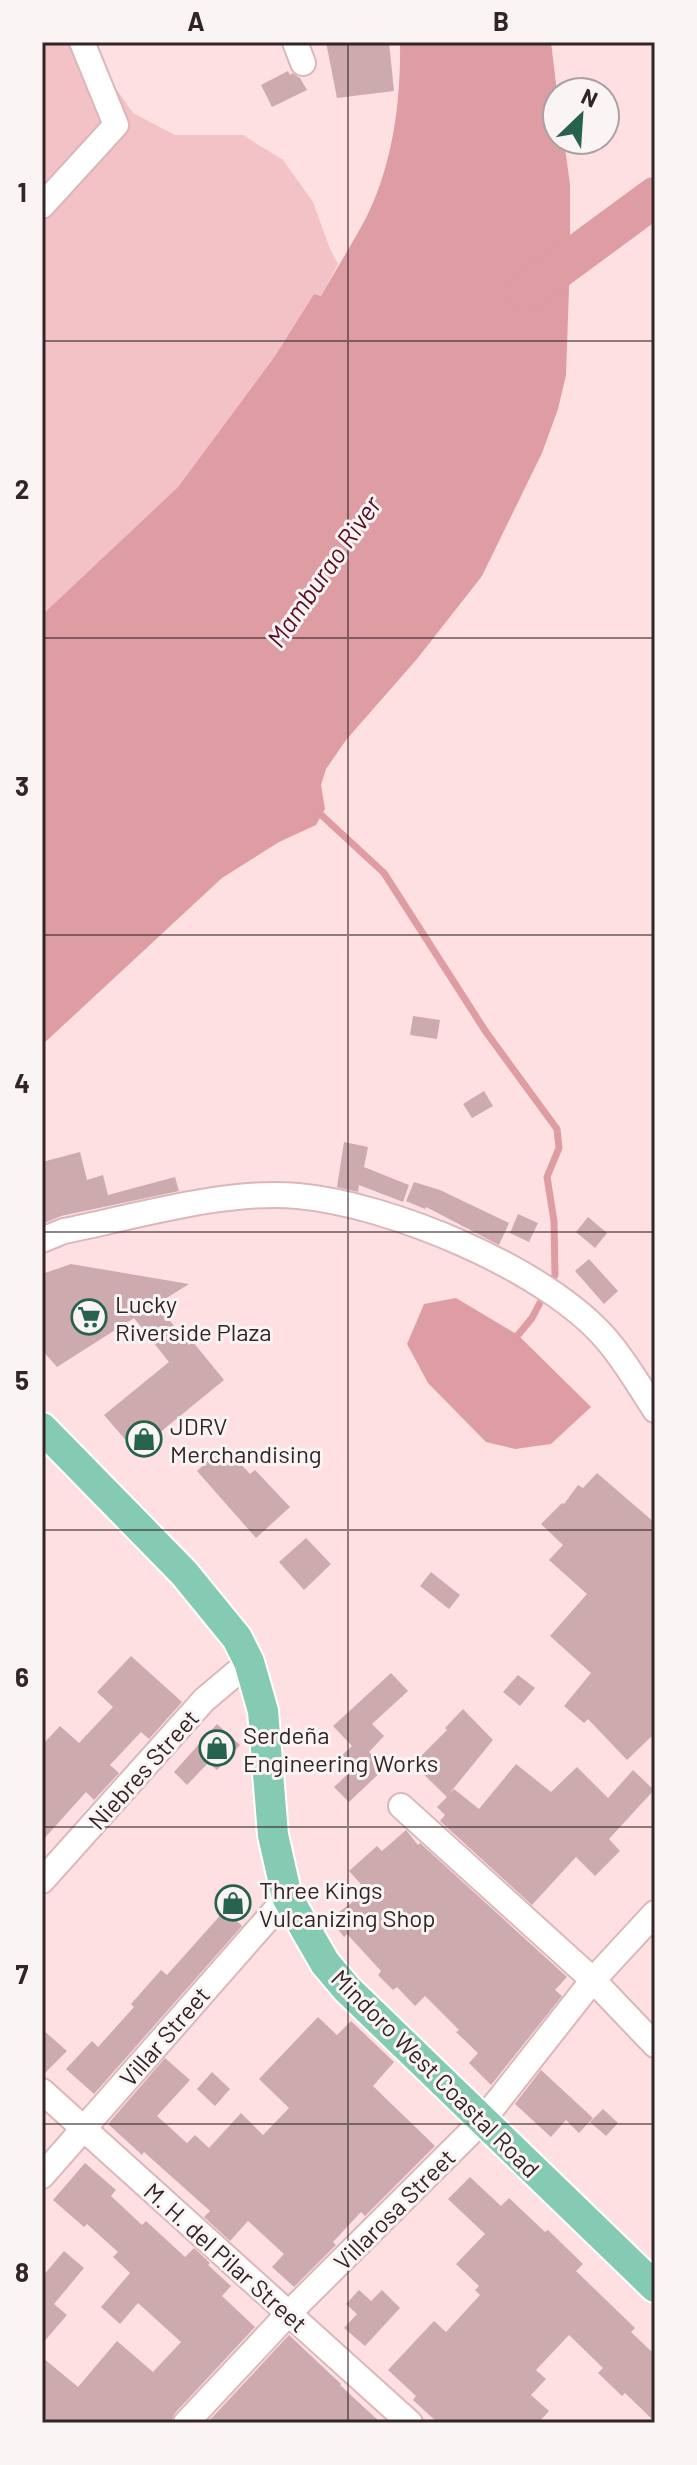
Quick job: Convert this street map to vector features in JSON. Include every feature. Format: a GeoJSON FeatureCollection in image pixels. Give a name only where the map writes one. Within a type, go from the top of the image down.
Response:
{"type":"FeatureCollection","features":[{"type":"Feature","properties":{"kind":"main road","name":"Mindoro West Coastal Road"},"geometry":{"type":"LineString","coordinates":[[42,1428],[184,1573],[237,1638],[249,1662],[263,1711],[273,1835],[287,1897],[325,1963],[347,1989],[655,2287]]}},
{"type":"Feature","properties":{"kind":"street"},"geometry":{"type":"LineString","coordinates":[[42,206],[116,125],[82,42]]}},
{"type":"Feature","properties":{"kind":"street"},"geometry":{"type":"LineString","coordinates":[[42,1240],[64,1231],[230,1198],[298,1196],[370,1210],[434,1231],[525,1275],[570,1307],[606,1339],[655,1410]]}},
{"type":"Feature","properties":{"kind":"street","name":"Niebres Street"},"geometry":{"type":"LineString","coordinates":[[42,1881],[204,1700],[249,1662]]}},
{"type":"Feature","properties":{"kind":"street"},"geometry":{"type":"LineString","coordinates":[[401,1806],[593,1980],[655,2045]]}},
{"type":"Feature","properties":{"kind":"street","name":"Villar Street"},"geometry":{"type":"LineString","coordinates":[[42,2176],[287,1897]]}},
{"type":"Feature","properties":{"kind":"street","name":"Villarosa Street"},"geometry":{"type":"LineString","coordinates":[[186,2423],[288,2314],[483,2120],[593,1980],[655,1913]]}},
{"type":"Feature","properties":{"kind":"street","name":"M. H. del Pilar Street"},"geometry":{"type":"LineString","coordinates":[[42,2091],[410,2423]]}},
{"type":"Feature","properties":{"kind":"shaded area"},"geometry":{"type":"Polygon","coordinates":[[[42,42],[70,42],[98,63],[133,113],[175,135],[243,135],[283,160],[313,202],[338,264],[321,296],[314,294],[275,356],[178,487],[42,615],[42,42]]]}},
{"type":"Feature","properties":{"kind":"water","name":"Mamburao River"},"geometry":{"type":"Polygon","coordinates":[[[400,42],[551,42],[555,76],[541,76],[541,156],[566,156],[570,185],[570,259],[566,375],[542,453],[482,576],[417,659],[346,740],[326,769],[321,785],[325,809],[316,825],[279,842],[222,878],[42,1045],[42,615],[178,487],[275,356],[314,294],[321,296],[376,196],[394,131],[400,42]]]}},
{"type":"Feature","properties":{"kind":"water"},"geometry":{"type":"Polygon","coordinates":[[[456,1298],[518,1335],[591,1407],[551,1444],[515,1449],[486,1442],[428,1383],[407,1344],[424,1304],[456,1298]]]}},
{"type":"Feature","properties":{"kind":"building"},"geometry":{"type":"Polygon","coordinates":[[[326,42],[389,42],[394,91],[337,98],[326,42]]]}},
{"type":"Feature","properties":{"kind":"building"},"geometry":{"type":"Polygon","coordinates":[[[288,71],[290,75],[292,73],[300,78],[307,90],[272,107],[261,85],[288,71]]]}},
{"type":"Feature","properties":{"kind":"building"},"geometry":{"type":"Polygon","coordinates":[[[413,1016],[440,1020],[437,1039],[410,1035],[413,1016]]]}},
{"type":"Feature","properties":{"kind":"building"},"geometry":{"type":"Polygon","coordinates":[[[484,1091],[493,1106],[472,1118],[463,1104],[484,1091]]]}},
{"type":"Feature","properties":{"kind":"building"},"geometry":{"type":"Polygon","coordinates":[[[344,1142],[368,1147],[364,1167],[409,1185],[403,1202],[359,1185],[358,1192],[337,1187],[344,1142]]]}},
{"type":"Feature","properties":{"kind":"building"},"geometry":{"type":"Polygon","coordinates":[[[80,1152],[87,1180],[103,1175],[108,1195],[175,1177],[179,1191],[61,1216],[42,1224],[42,1162],[80,1152]]]}},
{"type":"Feature","properties":{"kind":"building"},"geometry":{"type":"Polygon","coordinates":[[[414,1182],[440,1190],[509,1223],[499,1245],[426,1207],[406,1201],[414,1182]]]}},
{"type":"Feature","properties":{"kind":"building"},"geometry":{"type":"Polygon","coordinates":[[[518,1214],[538,1223],[529,1242],[510,1233],[518,1214]]]}},
{"type":"Feature","properties":{"kind":"building"},"geometry":{"type":"Polygon","coordinates":[[[588,1217],[607,1233],[595,1248],[576,1232],[588,1217]]]}},
{"type":"Feature","properties":{"kind":"building"},"geometry":{"type":"Polygon","coordinates":[[[589,1259],[618,1291],[604,1304],[575,1271],[589,1259]]]}},
{"type":"Feature","properties":{"kind":"building"},"geometry":{"type":"Polygon","coordinates":[[[71,1264],[189,1284],[157,1304],[189,1345],[193,1342],[224,1380],[136,1452],[104,1415],[169,1362],[134,1318],[57,1367],[42,1350],[42,1274],[71,1264]]]}},
{"type":"Feature","properties":{"kind":"building"},"geometry":{"type":"Polygon","coordinates":[[[224,1446],[250,1474],[255,1470],[290,1507],[256,1538],[197,1471],[224,1446]]]}},
{"type":"Feature","properties":{"kind":"building"},"geometry":{"type":"Polygon","coordinates":[[[597,1473],[655,1523],[655,1733],[627,1760],[588,1719],[584,1723],[564,1706],[591,1673],[550,1636],[587,1594],[549,1560],[563,1545],[541,1524],[564,1504],[578,1485],[583,1488],[597,1473]]]}},
{"type":"Feature","properties":{"kind":"building"},"geometry":{"type":"Polygon","coordinates":[[[306,1538],[331,1564],[304,1590],[279,1562],[306,1538]]]}},
{"type":"Feature","properties":{"kind":"building"},"geometry":{"type":"Polygon","coordinates":[[[431,1572],[460,1595],[449,1609],[420,1586],[431,1572]]]}},
{"type":"Feature","properties":{"kind":"building"},"geometry":{"type":"Polygon","coordinates":[[[131,1656],[182,1702],[149,1739],[141,1732],[110,1765],[119,1773],[94,1800],[86,1792],[42,1841],[42,1745],[60,1726],[79,1743],[113,1707],[97,1692],[131,1656]]]}},
{"type":"Feature","properties":{"kind":"building"},"geometry":{"type":"Polygon","coordinates":[[[391,1673],[408,1691],[372,1724],[384,1736],[369,1752],[385,1768],[349,1802],[334,1787],[350,1772],[338,1759],[352,1746],[333,1726],[391,1673]]]}},
{"type":"Feature","properties":{"kind":"building"},"geometry":{"type":"Polygon","coordinates":[[[518,1675],[535,1688],[520,1706],[503,1692],[518,1675]]]}},
{"type":"Feature","properties":{"kind":"building"},"geometry":{"type":"Polygon","coordinates":[[[463,1709],[493,1740],[449,1794],[454,1789],[479,1809],[516,1764],[551,1792],[577,1767],[608,1798],[633,1770],[654,1790],[609,1839],[620,1851],[595,1876],[576,1857],[532,1905],[440,1821],[445,1815],[437,1807],[447,1797],[413,1764],[463,1709]]]}},
{"type":"Feature","properties":{"kind":"building","name":"Serdeña Engineering Works"},"geometry":{"type":"Polygon","coordinates":[[[217,1724],[240,1745],[217,1770],[208,1763],[187,1785],[174,1772],[217,1724]]]}},
{"type":"Feature","properties":{"kind":"building"},"geometry":{"type":"Polygon","coordinates":[[[406,1830],[418,1845],[420,1843],[567,1977],[555,1990],[562,1996],[491,2085],[469,2063],[478,2053],[456,2032],[459,2030],[425,1996],[415,2006],[397,1987],[393,1990],[378,1975],[381,1971],[347,1934],[344,1937],[330,1919],[367,1891],[349,1871],[377,1846],[382,1851],[406,1830]]]}},
{"type":"Feature","properties":{"kind":"building"},"geometry":{"type":"Polygon","coordinates":[[[225,1910],[242,1926],[94,2094],[66,2069],[92,2041],[98,2047],[134,2007],[131,2004],[161,1970],[167,1975],[225,1910]]]}},
{"type":"Feature","properties":{"kind":"building"},"geometry":{"type":"Polygon","coordinates":[[[318,2017],[337,2035],[351,2021],[394,2062],[373,2086],[435,2146],[365,2216],[361,2212],[333,2242],[336,2245],[294,2287],[272,2267],[284,2254],[248,2221],[230,2241],[204,2217],[210,2211],[108,2124],[165,2058],[190,2080],[157,2116],[187,2143],[195,2135],[209,2148],[241,2113],[263,2135],[289,2108],[259,2079],[318,2017]]]}},
{"type":"Feature","properties":{"kind":"building"},"geometry":{"type":"Polygon","coordinates":[[[42,2029],[67,2051],[42,2076],[42,2029]]]}},
{"type":"Feature","properties":{"kind":"building"},"geometry":{"type":"Polygon","coordinates":[[[541,2070],[593,2118],[579,2133],[566,2120],[551,2137],[515,2104],[541,2070]]]}},
{"type":"Feature","properties":{"kind":"building"},"geometry":{"type":"Polygon","coordinates":[[[212,2072],[230,2089],[215,2106],[197,2089],[212,2072]]]}},
{"type":"Feature","properties":{"kind":"building"},"geometry":{"type":"Polygon","coordinates":[[[603,2109],[618,2123],[606,2136],[590,2122],[603,2109]]]}},
{"type":"Feature","properties":{"kind":"building"},"geometry":{"type":"Polygon","coordinates":[[[85,2163],[116,2190],[111,2196],[142,2225],[146,2221],[185,2257],[194,2248],[210,2263],[208,2265],[231,2286],[222,2296],[255,2327],[175,2413],[171,2423],[42,2423],[42,2357],[78,2387],[117,2341],[153,2372],[181,2342],[138,2303],[120,2324],[101,2307],[130,2273],[113,2257],[118,2252],[87,2224],[84,2227],[53,2200],[85,2163]]]}},
{"type":"Feature","properties":{"kind":"building"},"geometry":{"type":"Polygon","coordinates":[[[470,2177],[501,2206],[509,2198],[545,2232],[548,2230],[583,2264],[576,2271],[635,2328],[631,2332],[655,2355],[655,2422],[625,2393],[622,2396],[598,2373],[603,2368],[569,2335],[536,2370],[546,2379],[531,2395],[549,2411],[538,2423],[438,2423],[413,2400],[416,2396],[388,2370],[434,2321],[446,2332],[480,2295],[475,2290],[479,2286],[456,2264],[485,2234],[448,2199],[470,2177]]]}},
{"type":"Feature","properties":{"kind":"building"},"geometry":{"type":"Polygon","coordinates":[[[64,2251],[84,2268],[54,2304],[67,2315],[42,2344],[42,2277],[64,2251]]]}},
{"type":"Feature","properties":{"kind":"building"},"geometry":{"type":"Polygon","coordinates":[[[359,2290],[371,2301],[382,2290],[400,2308],[365,2346],[344,2328],[357,2314],[346,2304],[359,2290]]]}},
{"type":"Feature","properties":{"kind":"building"},"geometry":{"type":"Polygon","coordinates":[[[289,2335],[340,2385],[381,2423],[207,2423],[289,2335]]]}},
{"type":"Feature","properties":{"kind":"waterway"},"geometry":{"type":"LineString","coordinates":[[526,292],[655,197]]}},
{"type":"Feature","properties":{"kind":"waterway"},"geometry":{"type":"LineString","coordinates":[[317,811],[384,873],[486,1032],[557,1129],[559,1148],[547,1177],[554,1221],[555,1275],[550,1284]]}},
{"type":"Feature","properties":{"kind":"waterway"},"geometry":{"type":"LineString","coordinates":[[518,1335],[532,1318],[544,1295]]}},
{"type":"Feature","properties":{"kind":"place","name":"Lucky Riverside Plaza"},"geometry":{"type":"Point","coordinates":[89,1317]}},
{"type":"Feature","properties":{"kind":"place","name":"JDRV Merchandising"},"geometry":{"type":"Point","coordinates":[144,1439]}},
{"type":"Feature","properties":{"kind":"place","name":"Serdeña Engineering Works"},"geometry":{"type":"Point","coordinates":[217,1748]}},
{"type":"Feature","properties":{"kind":"place","name":"Three Kings Vulcanizing Shop"},"geometry":{"type":"Point","coordinates":[233,1903]}}]}
